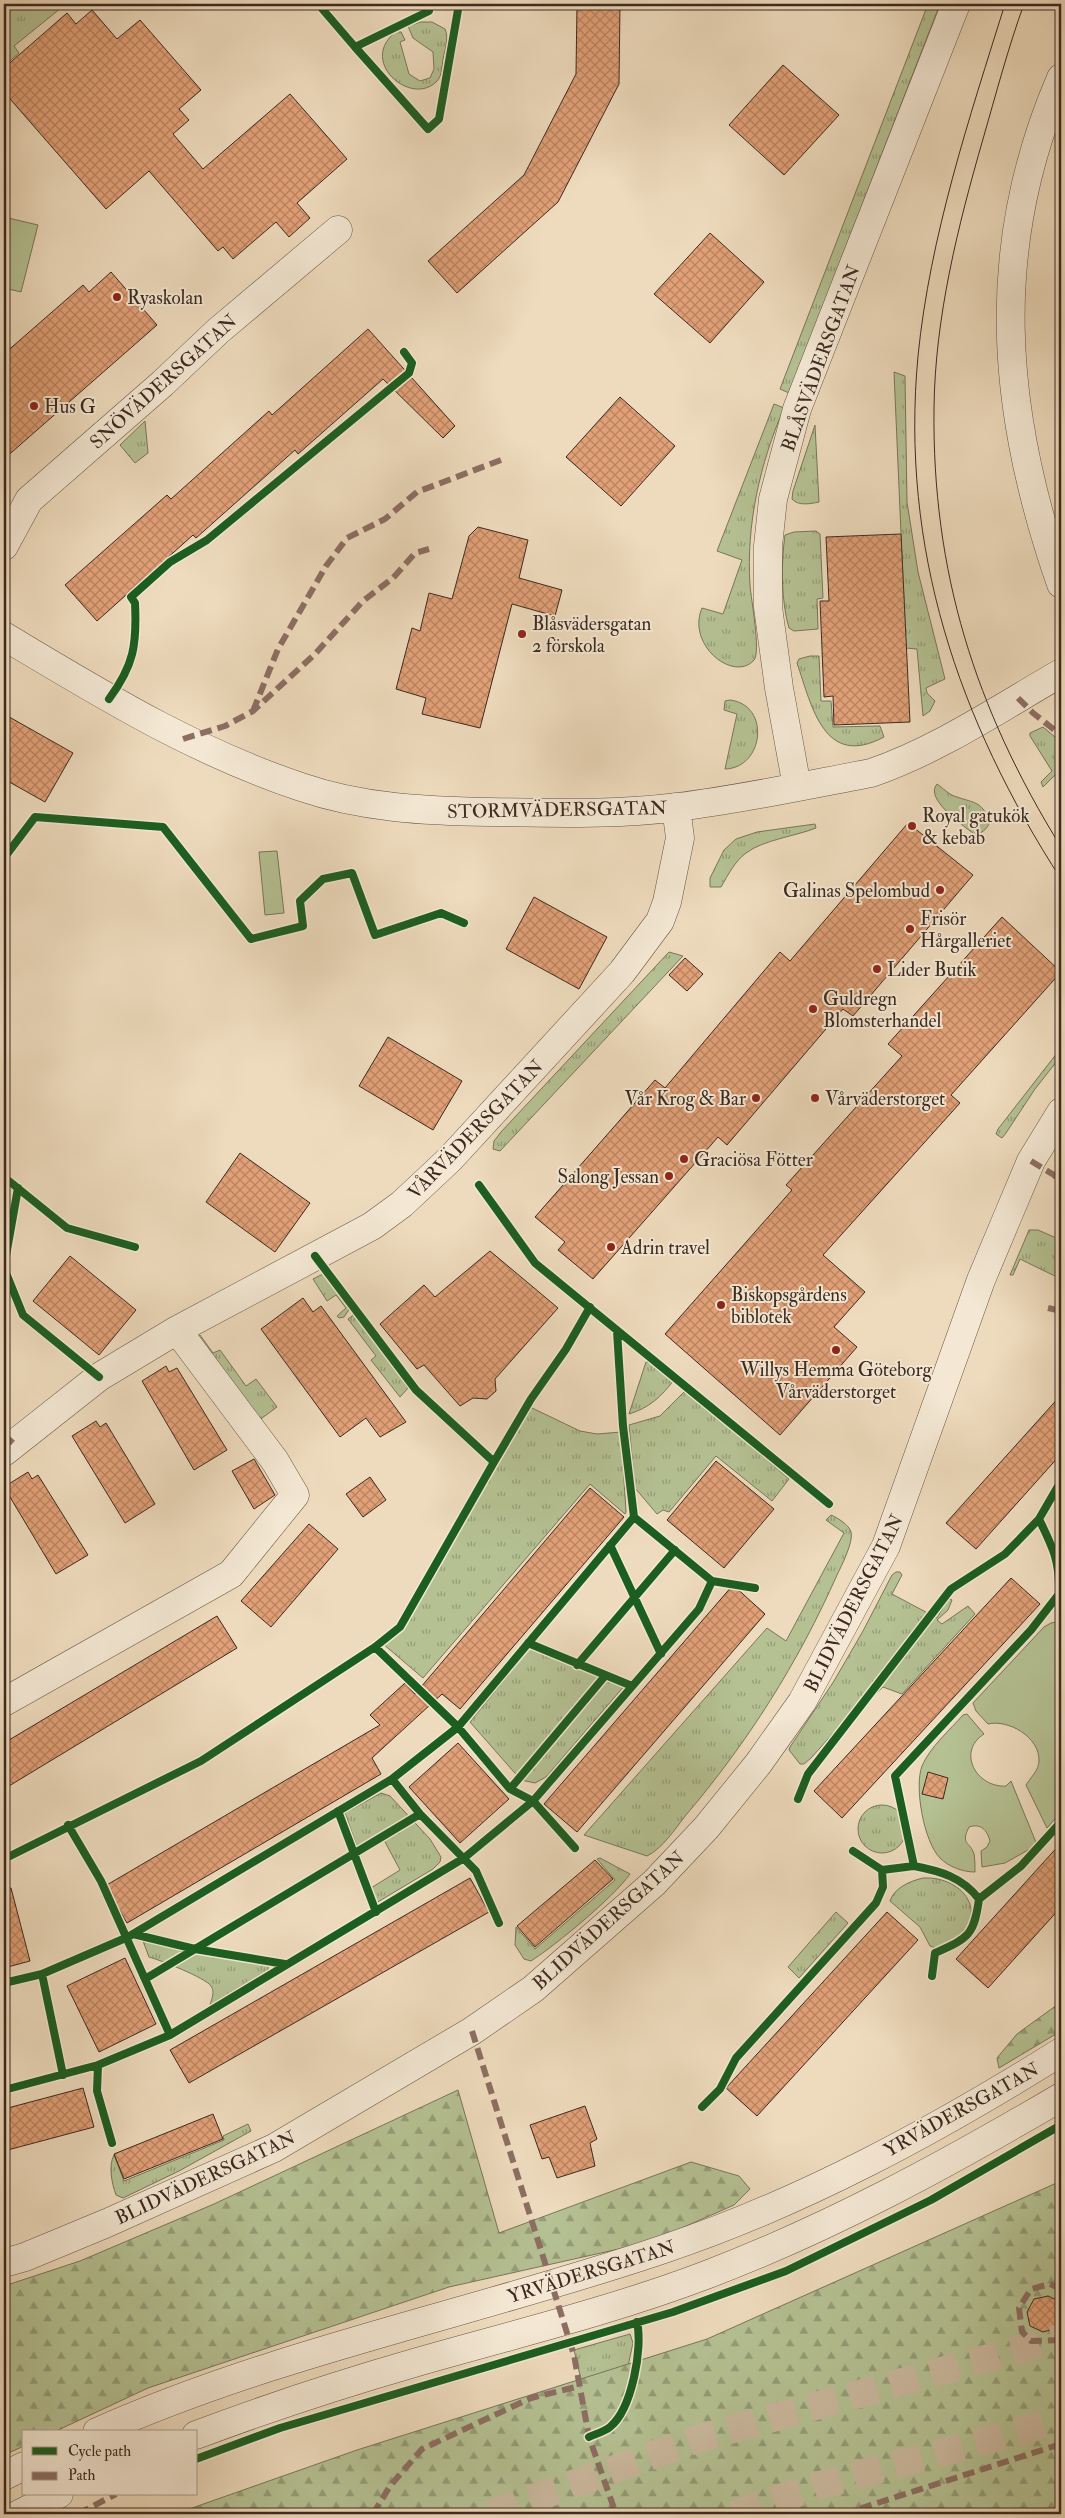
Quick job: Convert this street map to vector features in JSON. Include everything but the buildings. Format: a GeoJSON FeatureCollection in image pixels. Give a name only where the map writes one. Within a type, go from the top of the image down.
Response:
{"type":"FeatureCollection","features":[{"type":"Feature","properties":{"kind":"street","name":"BLÅSVÄDERSGATAN"},"geometry":{"type":"LineString","coordinates":[[797,787],[779,688],[768,607],[768,546],[773,499],[797,409],[956,4]]}},
{"type":"Feature","properties":{"kind":"street"},"geometry":{"type":"LineString","coordinates":[[1061,78],[1034,151],[1019,214],[1013,263],[1010,352],[1015,400],[1025,458],[1061,584]]}},
{"type":"Feature","properties":{"kind":"street","name":"SNÖVÄDERSGATAN"},"geometry":{"type":"LineString","coordinates":[[4,546],[29,500],[163,383],[218,331],[338,230]]}},
{"type":"Feature","properties":{"kind":"street","name":"STORMVÄDERSGATAN"},"geometry":{"type":"LineString","coordinates":[[4,636],[109,699],[206,751],[302,788],[373,805],[438,811],[560,813],[676,807],[872,773],[943,741],[1061,673]]}},
{"type":"Feature","properties":{"kind":"street","name":"VÅRVÄDERSGATAN"},"geometry":{"type":"LineString","coordinates":[[4,1452],[99,1377],[177,1330],[372,1226],[402,1204],[450,1159],[622,972],[660,921],[667,902],[680,838],[676,807]]}},
{"type":"Feature","properties":{"kind":"street","name":"BLIDVÄDERSGATAN"},"geometry":{"type":"LineString","coordinates":[[4,2263],[25,2257],[107,2223],[274,2148],[472,2031],[533,1989],[654,1883],[706,1828],[758,1764],[802,1702],[886,1546],[978,1289],[1031,1161],[1061,1112]]}},
{"type":"Feature","properties":{"kind":"street"},"geometry":{"type":"LineString","coordinates":[[4,1702],[231,1574],[295,1495],[264,1446],[177,1330]]}},
{"type":"Feature","properties":{"kind":"street","name":"YRVÄDERSGATAN"},"geometry":{"type":"LineString","coordinates":[[102,2430],[202,2390],[338,2345],[571,2279],[708,2234],[795,2199],[922,2133],[1061,2052]]}},
{"type":"Feature","properties":{"kind":"street","name":"YRVÄDERSGATAN"},"geometry":{"type":"LineString","coordinates":[[198,2434],[304,2397],[567,2320],[706,2275],[854,2211],[941,2165],[1061,2097]]}},
{"type":"Feature","properties":{"kind":"street"},"geometry":{"type":"LineString","coordinates":[[4,2476],[22,2467]]}},
{"type":"Feature","properties":{"kind":"street"},"geometry":{"type":"LineString","coordinates":[[19,2514],[55,2496]]}},
{"type":"Feature","properties":{"kind":"green space"},"geometry":{"type":"Polygon","coordinates":[[[4,4],[59,4],[61,8],[14,46],[19,53],[4,66],[4,4]]]}},
{"type":"Feature","properties":{"kind":"green space"},"geometry":{"type":"Polygon","coordinates":[[[928,4],[940,4],[789,393],[780,389],[928,4]]]}},
{"type":"Feature","properties":{"kind":"green space"},"geometry":{"type":"Polygon","coordinates":[[[421,22],[432,22],[445,29],[447,40],[439,79],[426,88],[414,89],[403,85],[392,77],[385,67],[382,55],[386,43],[397,31],[401,32],[405,40],[400,42],[409,74],[420,81],[430,78],[434,69],[433,52],[413,38],[408,26],[421,22]]]}},
{"type":"Feature","properties":{"kind":"green space"},"geometry":{"type":"Polygon","coordinates":[[[4,217],[38,225],[21,292],[4,288],[4,217]]]}},
{"type":"Feature","properties":{"kind":"green space"},"geometry":{"type":"Polygon","coordinates":[[[894,372],[905,376],[907,502],[918,572],[945,679],[926,688],[927,693],[935,701],[930,711],[923,716],[917,649],[906,648],[894,372]]]}},
{"type":"Feature","properties":{"kind":"green space"},"geometry":{"type":"Polygon","coordinates":[[[774,404],[784,408],[768,450],[756,495],[750,540],[750,585],[756,636],[756,655],[754,660],[745,666],[735,667],[714,656],[706,647],[701,635],[699,622],[702,608],[723,614],[742,560],[717,551],[774,404]]]}},
{"type":"Feature","properties":{"kind":"green space"},"geometry":{"type":"Polygon","coordinates":[[[145,421],[148,453],[135,463],[120,445],[145,421]]]}},
{"type":"Feature","properties":{"kind":"green space"},"geometry":{"type":"Polygon","coordinates":[[[815,425],[819,502],[801,504],[792,499],[793,491],[815,425]]]}},
{"type":"Feature","properties":{"kind":"green space"},"geometry":{"type":"Polygon","coordinates":[[[816,531],[820,534],[823,598],[817,599],[818,629],[794,631],[789,628],[783,594],[782,570],[785,535],[794,532],[816,531]]]}},
{"type":"Feature","properties":{"kind":"green space"},"geometry":{"type":"Polygon","coordinates":[[[819,656],[821,701],[831,701],[833,727],[880,726],[884,737],[864,745],[847,745],[834,739],[815,714],[797,663],[799,659],[819,656]]]}},
{"type":"Feature","properties":{"kind":"green space"},"geometry":{"type":"Polygon","coordinates":[[[730,700],[743,704],[752,713],[757,724],[758,736],[755,748],[748,758],[738,766],[725,769],[737,714],[724,710],[725,701],[730,700]]]}},
{"type":"Feature","properties":{"kind":"green space"},"geometry":{"type":"Polygon","coordinates":[[[1043,727],[1061,742],[1061,769],[1043,787],[1041,782],[1052,771],[1030,736],[1030,733],[1043,727]]]}},
{"type":"Feature","properties":{"kind":"green space"},"geometry":{"type":"Polygon","coordinates":[[[937,784],[951,795],[981,806],[990,822],[986,829],[974,834],[946,811],[936,797],[934,790],[937,784]]]}},
{"type":"Feature","properties":{"kind":"green space"},"geometry":{"type":"Polygon","coordinates":[[[815,824],[816,828],[770,841],[746,853],[732,868],[721,887],[710,887],[710,878],[724,850],[736,839],[757,832],[815,824]]]}},
{"type":"Feature","properties":{"kind":"green space"},"geometry":{"type":"Polygon","coordinates":[[[277,851],[284,913],[265,915],[259,852],[277,851]]]}},
{"type":"Feature","properties":{"kind":"green space"},"geometry":{"type":"Polygon","coordinates":[[[669,952],[683,956],[500,1151],[493,1149],[494,1141],[501,1132],[669,952]]]}},
{"type":"Feature","properties":{"kind":"green space"},"geometry":{"type":"Polygon","coordinates":[[[1061,1048],[1061,1056],[1035,1089],[1006,1133],[1002,1138],[996,1134],[998,1129],[1061,1048]]]}},
{"type":"Feature","properties":{"kind":"green space"},"geometry":{"type":"Polygon","coordinates":[[[1029,1230],[1038,1230],[1061,1240],[1061,1279],[1020,1259],[1013,1275],[1010,1275],[1029,1230]]]}},
{"type":"Feature","properties":{"kind":"green space"},"geometry":{"type":"Polygon","coordinates":[[[323,1274],[350,1308],[344,1317],[339,1318],[337,1316],[346,1308],[336,1295],[327,1301],[313,1279],[323,1274]]]}},
{"type":"Feature","properties":{"kind":"green space"},"geometry":{"type":"Polygon","coordinates":[[[355,1314],[408,1388],[400,1397],[371,1360],[376,1356],[348,1319],[355,1314]]]}},
{"type":"Feature","properties":{"kind":"green space"},"geometry":{"type":"Polygon","coordinates":[[[200,1335],[213,1353],[220,1350],[246,1386],[256,1379],[277,1407],[258,1421],[197,1336],[200,1335]]]}},
{"type":"Feature","properties":{"kind":"green space"},"geometry":{"type":"Polygon","coordinates":[[[646,1362],[657,1365],[674,1380],[654,1401],[643,1409],[629,1414],[646,1362]]]}},
{"type":"Feature","properties":{"kind":"green space"},"geometry":{"type":"Polygon","coordinates":[[[686,1390],[789,1479],[772,1501],[716,1456],[669,1512],[663,1510],[657,1514],[635,1488],[629,1425],[660,1416],[686,1390]]]}},
{"type":"Feature","properties":{"kind":"green space"},"geometry":{"type":"Polygon","coordinates":[[[530,1407],[580,1431],[597,1434],[621,1432],[626,1512],[625,1514],[590,1484],[423,1678],[382,1643],[409,1618],[418,1605],[530,1407]]]}},
{"type":"Feature","properties":{"kind":"green space"},"geometry":{"type":"Polygon","coordinates":[[[831,1515],[846,1524],[851,1532],[851,1541],[844,1560],[806,1639],[770,1701],[709,1787],[668,1838],[653,1853],[647,1856],[584,1835],[767,1628],[786,1641],[844,1533],[826,1520],[831,1515]]]}},
{"type":"Feature","properties":{"kind":"green space"},"geometry":{"type":"Polygon","coordinates":[[[900,1572],[902,1575],[892,1594],[937,1618],[948,1598],[952,1600],[948,1610],[937,1620],[942,1624],[968,1606],[975,1614],[902,1694],[883,1687],[867,1703],[862,1701],[811,1758],[804,1764],[800,1764],[789,1750],[790,1747],[834,1681],[892,1575],[900,1572]]]}},
{"type":"Feature","properties":{"kind":"green space"},"geometry":{"type":"Polygon","coordinates":[[[1061,1621],[1061,1812],[1047,1828],[1026,1785],[1039,1764],[1038,1752],[1034,1744],[1029,1737],[1013,1727],[1005,1724],[988,1724],[976,1711],[973,1703],[1044,1627],[1061,1621]]]}},
{"type":"Feature","properties":{"kind":"green space"},"geometry":{"type":"Polygon","coordinates":[[[535,1642],[625,1685],[546,1777],[535,1783],[521,1780],[470,1722],[535,1642]]]}},
{"type":"Feature","properties":{"kind":"green space"},"geometry":{"type":"Polygon","coordinates":[[[967,1714],[984,1734],[976,1741],[972,1750],[971,1759],[974,1768],[986,1781],[996,1785],[1006,1786],[1011,1781],[1037,1845],[1005,1863],[982,1867],[981,1851],[987,1847],[990,1841],[989,1837],[983,1828],[977,1826],[969,1827],[965,1837],[974,1854],[975,1872],[961,1870],[952,1866],[940,1858],[934,1850],[925,1827],[919,1787],[922,1766],[930,1752],[963,1715],[967,1714]]]}},
{"type":"Feature","properties":{"kind":"green space"},"geometry":{"type":"Polygon","coordinates":[[[381,1793],[390,1796],[430,1839],[441,1857],[440,1862],[433,1869],[376,1903],[371,1888],[400,1870],[384,1840],[360,1855],[345,1813],[381,1793]]]}},
{"type":"Feature","properties":{"kind":"green space"},"geometry":{"type":"Polygon","coordinates":[[[882,1805],[891,1807],[899,1812],[904,1820],[906,1829],[904,1838],[899,1846],[891,1851],[882,1853],[873,1851],[865,1846],[860,1838],[858,1829],[860,1820],[865,1812],[873,1807],[882,1805]]]}},
{"type":"Feature","properties":{"kind":"green space"},"geometry":{"type":"Polygon","coordinates":[[[600,1858],[630,1874],[611,1895],[569,1933],[531,1961],[524,1959],[515,1945],[516,1927],[535,1949],[615,1880],[597,1859],[600,1858]]]}},
{"type":"Feature","properties":{"kind":"green space"},"geometry":{"type":"Polygon","coordinates":[[[923,1878],[939,1879],[952,1884],[962,1892],[969,1902],[971,1912],[969,1924],[961,1934],[941,1947],[930,1946],[920,1927],[890,1901],[895,1892],[903,1886],[923,1878]]]}},
{"type":"Feature","properties":{"kind":"green space"},"geometry":{"type":"Polygon","coordinates":[[[836,1912],[848,1923],[799,1978],[788,1967],[836,1912]]]}},
{"type":"Feature","properties":{"kind":"green space"},"geometry":{"type":"Polygon","coordinates":[[[146,1935],[265,1964],[268,1966],[268,1970],[210,2005],[213,1993],[211,1986],[192,1974],[149,1957],[143,1941],[146,1935]]]}},
{"type":"Feature","properties":{"kind":"green space"},"geometry":{"type":"Polygon","coordinates":[[[1061,2002],[1061,2031],[999,2068],[997,2058],[1017,2034],[1061,2002]]]}},
{"type":"Feature","properties":{"kind":"green space"},"geometry":{"type":"Polygon","coordinates":[[[458,2090],[499,2233],[691,2162],[739,2176],[750,2189],[734,2205],[650,2242],[449,2287],[148,2388],[58,2430],[22,2430],[22,2447],[4,2455],[4,2286],[80,2261],[214,2204],[458,2090]]]}},
{"type":"Feature","properties":{"kind":"green space"},"geometry":{"type":"Polygon","coordinates":[[[248,2124],[251,2131],[179,2171],[123,2198],[116,2195],[111,2170],[114,2155],[124,2181],[224,2140],[223,2136],[248,2124]]]}},
{"type":"Feature","properties":{"kind":"green space"},"geometry":{"type":"Polygon","coordinates":[[[1061,2181],[1061,2514],[175,2514],[357,2450],[707,2339],[1061,2181]]]}},
{"type":"Feature","properties":{"kind":"green space"},"geometry":{"type":"Polygon","coordinates":[[[630,2334],[633,2343],[625,2380],[585,2396],[574,2350],[630,2334]]]}},
{"type":"Feature","properties":{"kind":"tunnel"},"geometry":{"type":"LineString","coordinates":[[491,2514],[697,2439],[1061,2338]]}},
{"type":"Feature","properties":{"kind":"tunnel"},"geometry":{"type":"LineString","coordinates":[[734,2514],[817,2486],[1061,2420]]}},
{"type":"Feature","properties":{"kind":"tram line"},"geometry":{"type":"LineString","coordinates":[[1005,4],[952,178],[941,222],[924,311],[918,356],[915,427],[918,496],[928,564],[944,630],[966,694],[993,757],[1025,819],[1061,879]]}},
{"type":"Feature","properties":{"kind":"tram line"},"geometry":{"type":"LineString","coordinates":[[1024,4],[1007,54],[974,172],[957,238],[943,306],[935,374],[935,468],[941,526],[951,582],[964,637],[982,690],[1005,743],[1031,795],[1061,847]]}},
{"type":"Feature","properties":{"kind":"marked path"},"geometry":{"type":"LineString","coordinates":[[253,711],[278,649],[326,566],[347,538],[385,519],[417,492],[501,460]]}},
{"type":"Feature","properties":{"kind":"marked path"},"geometry":{"type":"LineString","coordinates":[[183,739],[225,726],[253,711],[315,654],[363,601],[393,578],[415,553],[429,549]]}},
{"type":"Feature","properties":{"kind":"marked path"},"geometry":{"type":"LineString","coordinates":[[1018,698],[1033,713],[1061,735]]}},
{"type":"Feature","properties":{"kind":"marked path"},"geometry":{"type":"LineString","coordinates":[[4,949],[5,953]]}},
{"type":"Feature","properties":{"kind":"marked path"},"geometry":{"type":"LineString","coordinates":[[1031,1161],[1054,1175],[1061,1183]]}},
{"type":"Feature","properties":{"kind":"marked path"},"geometry":{"type":"LineString","coordinates":[[1048,1308],[1061,1311]]}},
{"type":"Feature","properties":{"kind":"marked path"},"geometry":{"type":"LineString","coordinates":[[4,1435],[14,1444]]}},
{"type":"Feature","properties":{"kind":"marked path"},"geometry":{"type":"LineString","coordinates":[[472,2031],[574,2355],[589,2437],[616,2514]]}},
{"type":"Feature","properties":{"kind":"marked path"},"geometry":{"type":"LineString","coordinates":[[1061,2289],[1050,2284],[1031,2289],[1019,2308],[1022,2332],[1031,2341],[1061,2340]]}},
{"type":"Feature","properties":{"kind":"marked path"},"geometry":{"type":"LineString","coordinates":[[373,2514],[390,2486],[422,2449],[531,2398],[580,2386]]}},
{"type":"Feature","properties":{"kind":"marked path"},"geometry":{"type":"LineString","coordinates":[[843,2514],[1061,2444]]}},
{"type":"Feature","properties":{"kind":"marked path"},"geometry":{"type":"LineString","coordinates":[[78,2514],[112,2496]]}},
{"type":"Feature","properties":{"kind":"cycle path"},"geometry":{"type":"LineString","coordinates":[[318,4],[355,47],[429,11],[430,4]]}},
{"type":"Feature","properties":{"kind":"cycle path"},"geometry":{"type":"LineString","coordinates":[[355,47],[428,129],[439,119],[459,4]]}},
{"type":"Feature","properties":{"kind":"cycle path"},"geometry":{"type":"LineString","coordinates":[[109,699],[124,676],[132,654],[135,631],[135,603],[131,597],[170,562],[207,540],[409,373],[412,363],[404,352]]}},
{"type":"Feature","properties":{"kind":"cycle path"},"geometry":{"type":"LineString","coordinates":[[4,858],[35,817],[163,827],[251,939],[303,926],[300,901],[323,879],[352,873],[375,935],[441,913],[464,923]]}},
{"type":"Feature","properties":{"kind":"cycle path"},"geometry":{"type":"LineString","coordinates":[[4,1177],[67,1228],[135,1247]]}},
{"type":"Feature","properties":{"kind":"cycle path"},"geometry":{"type":"LineString","coordinates":[[479,1185],[535,1263],[829,1504]]}},
{"type":"Feature","properties":{"kind":"cycle path"},"geometry":{"type":"LineString","coordinates":[[4,1267],[18,1188]]}},
{"type":"Feature","properties":{"kind":"cycle path"},"geometry":{"type":"LineString","coordinates":[[315,1256],[416,1390],[494,1462]]}},
{"type":"Feature","properties":{"kind":"cycle path"},"geometry":{"type":"LineString","coordinates":[[4,1268],[23,1315],[99,1377]]}},
{"type":"Feature","properties":{"kind":"cycle path"},"geometry":{"type":"LineString","coordinates":[[4,1859],[201,1761],[375,1647],[400,1627],[531,1399],[566,1349],[590,1307]]}},
{"type":"Feature","properties":{"kind":"cycle path"},"geometry":{"type":"LineString","coordinates":[[617,1331],[623,1426],[634,1517],[712,1581],[755,1588]]}},
{"type":"Feature","properties":{"kind":"cycle path"},"geometry":{"type":"LineString","coordinates":[[798,1799],[808,1774],[951,1589],[1005,1554],[1039,1519],[1061,1481]]}},
{"type":"Feature","properties":{"kind":"cycle path"},"geometry":{"type":"LineString","coordinates":[[4,1983],[42,1974],[128,1937],[392,1779],[458,1727],[634,1517]]}},
{"type":"Feature","properties":{"kind":"cycle path"},"geometry":{"type":"LineString","coordinates":[[1039,1519],[1055,1555],[1059,1594],[1061,1595]]}},
{"type":"Feature","properties":{"kind":"cycle path"},"geometry":{"type":"LineString","coordinates":[[610,1545],[661,1654]]}},
{"type":"Feature","properties":{"kind":"cycle path"},"geometry":{"type":"LineString","coordinates":[[577,1665],[675,1550]]}},
{"type":"Feature","properties":{"kind":"cycle path"},"geometry":{"type":"LineString","coordinates":[[4,2090],[98,2065],[170,2035],[464,1858],[533,1801],[699,1609],[712,1581]]}},
{"type":"Feature","properties":{"kind":"cycle path"},"geometry":{"type":"LineString","coordinates":[[979,1899],[958,1880],[933,1870],[914,1866],[895,1776],[1031,1630],[1059,1594]]}},
{"type":"Feature","properties":{"kind":"cycle path"},"geometry":{"type":"LineString","coordinates":[[528,1643],[632,1686]]}},
{"type":"Feature","properties":{"kind":"cycle path"},"geometry":{"type":"LineString","coordinates":[[375,1647],[458,1727],[510,1789],[533,1801],[575,1848]]}},
{"type":"Feature","properties":{"kind":"cycle path"},"geometry":{"type":"LineString","coordinates":[[510,1789],[605,1676]]}},
{"type":"Feature","properties":{"kind":"cycle path"},"geometry":{"type":"LineString","coordinates":[[392,1779],[420,1814],[476,1871],[499,1923]]}},
{"type":"Feature","properties":{"kind":"cycle path"},"geometry":{"type":"LineString","coordinates":[[338,1811],[376,1912]]}},
{"type":"Feature","properties":{"kind":"cycle path"},"geometry":{"type":"LineString","coordinates":[[145,1979],[420,1814]]}},
{"type":"Feature","properties":{"kind":"cycle path"},"geometry":{"type":"LineString","coordinates":[[932,1976],[935,1953],[968,1934],[975,1921],[979,1899],[1021,1866],[1061,1822]]}},
{"type":"Feature","properties":{"kind":"cycle path"},"geometry":{"type":"LineString","coordinates":[[68,1825],[101,1881],[170,2035]]}},
{"type":"Feature","properties":{"kind":"cycle path"},"geometry":{"type":"LineString","coordinates":[[853,1851],[882,1870],[914,1866]]}},
{"type":"Feature","properties":{"kind":"cycle path"},"geometry":{"type":"LineString","coordinates":[[702,2107],[720,2089],[736,2058],[876,1903],[883,1887],[882,1870]]}},
{"type":"Feature","properties":{"kind":"cycle path"},"geometry":{"type":"LineString","coordinates":[[133,1934],[195,1949],[285,1964]]}},
{"type":"Feature","properties":{"kind":"cycle path"},"geometry":{"type":"LineString","coordinates":[[42,1974],[63,2075]]}},
{"type":"Feature","properties":{"kind":"cycle path"},"geometry":{"type":"LineString","coordinates":[[98,2065],[97,2091],[112,2143]]}},
{"type":"Feature","properties":{"kind":"cycle path"},"geometry":{"type":"LineString","coordinates":[[198,2458],[280,2428],[673,2312],[786,2271],[931,2200],[1061,2125]]}},
{"type":"Feature","properties":{"kind":"cycle path"},"geometry":{"type":"LineString","coordinates":[[589,2437],[610,2427],[618,2418],[630,2393],[637,2362],[637,2322]]}},
{"type":"Feature","properties":{"kind":"place","name":"Ryaskolan"},"geometry":{"type":"Point","coordinates":[117,297]}},
{"type":"Feature","properties":{"kind":"place","name":"Hus G"},"geometry":{"type":"Point","coordinates":[34,406]}},
{"type":"Feature","properties":{"kind":"place","name":"Blåsvädersgatan 2 förskola"},"geometry":{"type":"Point","coordinates":[522,634]}},
{"type":"Feature","properties":{"kind":"place","name":"Royal gatukök & kebab"},"geometry":{"type":"Point","coordinates":[912,826]}},
{"type":"Feature","properties":{"kind":"place","name":"Galinas Spelombud"},"geometry":{"type":"Point","coordinates":[940,890]}},
{"type":"Feature","properties":{"kind":"place","name":"Frisör Hårgalleriet"},"geometry":{"type":"Point","coordinates":[910,929]}},
{"type":"Feature","properties":{"kind":"place","name":"Lider Butik"},"geometry":{"type":"Point","coordinates":[877,969]}},
{"type":"Feature","properties":{"kind":"place","name":"Guldregn Blomsterhandel"},"geometry":{"type":"Point","coordinates":[813,1009]}},
{"type":"Feature","properties":{"kind":"place","name":"Vår Krog & Bar"},"geometry":{"type":"Point","coordinates":[756,1098]}},
{"type":"Feature","properties":{"kind":"place","name":"Vårväderstorget"},"geometry":{"type":"Point","coordinates":[815,1098]}},
{"type":"Feature","properties":{"kind":"place","name":"Graciösa Fötter"},"geometry":{"type":"Point","coordinates":[684,1159]}},
{"type":"Feature","properties":{"kind":"place","name":"Salong Jessan"},"geometry":{"type":"Point","coordinates":[669,1176]}},
{"type":"Feature","properties":{"kind":"place","name":"Adrin travel"},"geometry":{"type":"Point","coordinates":[611,1247]}},
{"type":"Feature","properties":{"kind":"place","name":"Biskopsgårdens biblotek"},"geometry":{"type":"Point","coordinates":[721,1305]}},
{"type":"Feature","properties":{"kind":"place","name":"Willys Hemma Göteborg Vårväderstorget"},"geometry":{"type":"Point","coordinates":[836,1350]}}]}
